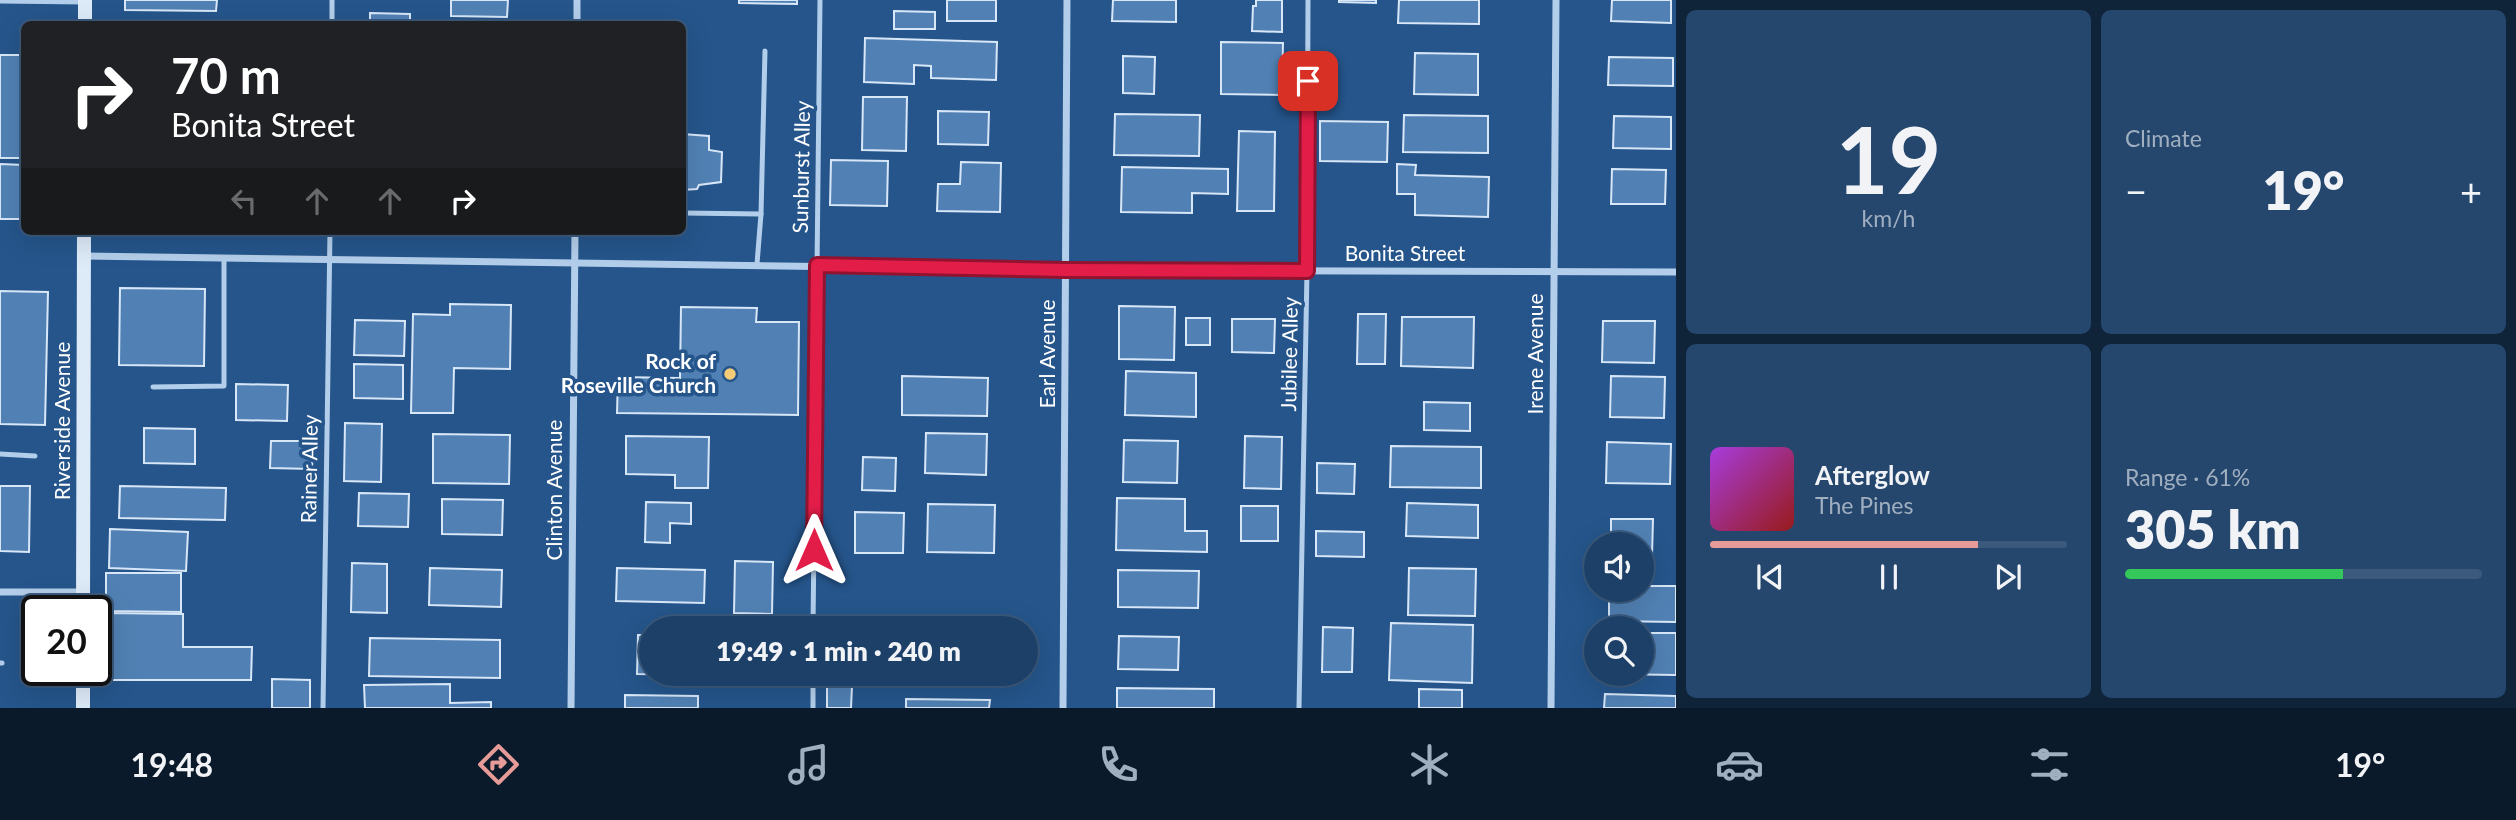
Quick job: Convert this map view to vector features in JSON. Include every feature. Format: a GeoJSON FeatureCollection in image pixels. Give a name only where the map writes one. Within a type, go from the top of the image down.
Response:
{"type":"FeatureCollection","features":[{"type":"Feature","properties":{"kind":"main road"},"geometry":{"type":"LineString","coordinates":[[85,1],[85,21]]}},
{"type":"Feature","properties":{"kind":"main road","name":"Riverside Avenue"},"geometry":{"type":"LineString","coordinates":[[83,592],[84,235]]}},
{"type":"Feature","properties":{"kind":"main road"},"geometry":{"type":"LineString","coordinates":[[83,686],[83,708]]}},
{"type":"Feature","properties":{"kind":"street"},"geometry":{"type":"LineString","coordinates":[[0,0],[85,1]]}},
{"type":"Feature","properties":{"kind":"street"},"geometry":{"type":"LineString","coordinates":[[577,0],[577,21]]}},
{"type":"Feature","properties":{"kind":"street","name":"Earl Avenue"},"geometry":{"type":"LineString","coordinates":[[1063,708],[1067,0]]}},
{"type":"Feature","properties":{"kind":"street","name":"Irene Avenue"},"geometry":{"type":"LineString","coordinates":[[1551,708],[1556,0]]}},
{"type":"Feature","properties":{"kind":"street","name":"Clinton Avenue"},"geometry":{"type":"LineString","coordinates":[[570,708],[575,235]]}},
{"type":"Feature","properties":{"kind":"street","name":"Bonita Street"},"geometry":{"type":"LineString","coordinates":[[83,256],[1066,270],[1676,272]]}},
{"type":"Feature","properties":{"kind":"street"},"geometry":{"type":"LineString","coordinates":[[0,592],[83,592]]}},
{"type":"Feature","properties":{"kind":"lane"},"geometry":{"type":"LineString","coordinates":[[332,0],[332,21]]}},
{"type":"Feature","properties":{"kind":"lane","name":"Sunburst Alley"},"geometry":{"type":"LineString","coordinates":[[813,616],[820,0]]}},
{"type":"Feature","properties":{"kind":"lane","name":"Jubilee Alley"},"geometry":{"type":"LineString","coordinates":[[1299,708],[1307,271],[1308,0]]}},
{"type":"Feature","properties":{"kind":"lane"},"geometry":{"type":"LineString","coordinates":[[757,264],[761,214],[765,51]]}},
{"type":"Feature","properties":{"kind":"lane"},"geometry":{"type":"LineString","coordinates":[[686,213],[761,214]]}},
{"type":"Feature","properties":{"kind":"lane","name":"Rainer Alley"},"geometry":{"type":"LineString","coordinates":[[323,708],[330,235]]}},
{"type":"Feature","properties":{"kind":"lane"},"geometry":{"type":"LineString","coordinates":[[153,387],[224,386],[224,258]]}},
{"type":"Feature","properties":{"kind":"lane"},"geometry":{"type":"LineString","coordinates":[[0,454],[35,456]]}},
{"type":"Feature","properties":{"kind":"lane"},"geometry":{"type":"LineString","coordinates":[[813,686],[813,708]]}},
{"type":"Feature","properties":{"kind":"building"},"geometry":{"type":"Polygon","coordinates":[[[125,0],[217,0],[216,11],[125,10],[125,0]]]}},
{"type":"Feature","properties":{"kind":"building"},"geometry":{"type":"Polygon","coordinates":[[[451,0],[508,0],[507,17],[451,16],[451,0]]]}},
{"type":"Feature","properties":{"kind":"building"},"geometry":{"type":"Polygon","coordinates":[[[739,0],[797,0],[797,4],[739,3],[739,0]]]}},
{"type":"Feature","properties":{"kind":"building"},"geometry":{"type":"Polygon","coordinates":[[[947,0],[996,0],[996,21],[947,21],[947,0]]]}},
{"type":"Feature","properties":{"kind":"building"},"geometry":{"type":"Polygon","coordinates":[[[1113,0],[1176,0],[1176,22],[1112,21],[1113,0]]]}},
{"type":"Feature","properties":{"kind":"building"},"geometry":{"type":"Polygon","coordinates":[[[1256,0],[1282,0],[1282,32],[1252,31],[1253,6],[1256,6],[1256,0]]]}},
{"type":"Feature","properties":{"kind":"building"},"geometry":{"type":"Polygon","coordinates":[[[1376,0],[1376,3],[1339,2],[1376,0]]]}},
{"type":"Feature","properties":{"kind":"building"},"geometry":{"type":"Polygon","coordinates":[[[1399,0],[1479,0],[1479,24],[1398,23],[1399,0]]]}},
{"type":"Feature","properties":{"kind":"building"},"geometry":{"type":"Polygon","coordinates":[[[1612,0],[1671,0],[1671,23],[1611,21],[1612,0]]]}},
{"type":"Feature","properties":{"kind":"building"},"geometry":{"type":"Polygon","coordinates":[[[894,11],[935,12],[935,29],[894,29],[894,11]]]}},
{"type":"Feature","properties":{"kind":"building"},"geometry":{"type":"Polygon","coordinates":[[[370,13],[410,14],[410,21],[370,21],[370,13]]]}},
{"type":"Feature","properties":{"kind":"building"},"geometry":{"type":"Polygon","coordinates":[[[865,38],[997,42],[996,80],[931,78],[931,66],[914,65],[914,84],[864,82],[865,38]]]}},
{"type":"Feature","properties":{"kind":"building"},"geometry":{"type":"Polygon","coordinates":[[[1221,42],[1283,43],[1282,95],[1221,94],[1221,42]]]}},
{"type":"Feature","properties":{"kind":"building"},"geometry":{"type":"Polygon","coordinates":[[[1415,53],[1478,54],[1478,95],[1414,94],[1415,53]]]}},
{"type":"Feature","properties":{"kind":"building"},"geometry":{"type":"Polygon","coordinates":[[[0,55],[21,55],[21,158],[0,158],[0,55]]]}},
{"type":"Feature","properties":{"kind":"building"},"geometry":{"type":"Polygon","coordinates":[[[1123,56],[1155,57],[1154,94],[1123,93],[1123,56]]]}},
{"type":"Feature","properties":{"kind":"building"},"geometry":{"type":"Polygon","coordinates":[[[1609,57],[1673,58],[1673,86],[1608,85],[1609,57]]]}},
{"type":"Feature","properties":{"kind":"building"},"geometry":{"type":"Polygon","coordinates":[[[863,97],[907,97],[906,151],[862,150],[863,97]]]}},
{"type":"Feature","properties":{"kind":"building"},"geometry":{"type":"Polygon","coordinates":[[[938,111],[989,112],[988,145],[938,144],[938,111]]]}},
{"type":"Feature","properties":{"kind":"building"},"geometry":{"type":"Polygon","coordinates":[[[1115,114],[1200,115],[1199,156],[1114,155],[1115,114]]]}},
{"type":"Feature","properties":{"kind":"building"},"geometry":{"type":"Polygon","coordinates":[[[1404,115],[1488,116],[1488,153],[1403,152],[1404,115]]]}},
{"type":"Feature","properties":{"kind":"building"},"geometry":{"type":"Polygon","coordinates":[[[1614,116],[1671,117],[1671,149],[1613,148],[1614,116]]]}},
{"type":"Feature","properties":{"kind":"building"},"geometry":{"type":"Polygon","coordinates":[[[1320,121],[1388,122],[1387,162],[1320,161],[1320,121]]]}},
{"type":"Feature","properties":{"kind":"building"},"geometry":{"type":"Polygon","coordinates":[[[1239,131],[1275,132],[1274,211],[1237,211],[1239,131]]]}},
{"type":"Feature","properties":{"kind":"building"},"geometry":{"type":"Polygon","coordinates":[[[686,134],[709,136],[709,150],[722,152],[721,182],[699,185],[697,189],[686,190],[686,134]]]}},
{"type":"Feature","properties":{"kind":"building"},"geometry":{"type":"Polygon","coordinates":[[[831,160],[888,161],[887,206],[830,205],[831,160]]]}},
{"type":"Feature","properties":{"kind":"building"},"geometry":{"type":"Polygon","coordinates":[[[961,162],[1001,163],[1000,212],[937,211],[938,184],[960,184],[961,162]]]}},
{"type":"Feature","properties":{"kind":"building"},"geometry":{"type":"Polygon","coordinates":[[[0,164],[21,165],[21,219],[0,219],[0,164]]]}},
{"type":"Feature","properties":{"kind":"building"},"geometry":{"type":"Polygon","coordinates":[[[1397,164],[1416,165],[1415,175],[1489,177],[1488,217],[1415,215],[1415,194],[1397,194],[1397,164]]]}},
{"type":"Feature","properties":{"kind":"building"},"geometry":{"type":"Polygon","coordinates":[[[1122,167],[1228,169],[1228,194],[1192,193],[1192,213],[1121,212],[1122,167]]]}},
{"type":"Feature","properties":{"kind":"building"},"geometry":{"type":"Polygon","coordinates":[[[1612,169],[1666,170],[1665,204],[1611,204],[1612,169]]]}},
{"type":"Feature","properties":{"kind":"building"},"geometry":{"type":"Polygon","coordinates":[[[120,288],[205,289],[204,366],[119,365],[120,288]]]}},
{"type":"Feature","properties":{"kind":"building"},"geometry":{"type":"Polygon","coordinates":[[[0,291],[48,292],[45,425],[0,424],[0,291]]]}},
{"type":"Feature","properties":{"kind":"building"},"geometry":{"type":"Polygon","coordinates":[[[450,304],[511,305],[510,369],[454,368],[453,413],[411,413],[413,314],[450,315],[450,304]]]}},
{"type":"Feature","properties":{"kind":"building"},"geometry":{"type":"Polygon","coordinates":[[[1119,306],[1175,307],[1174,360],[1119,359],[1119,306]]]}},
{"type":"Feature","properties":{"kind":"building"},"geometry":{"type":"Polygon","coordinates":[[[681,307],[757,308],[756,322],[799,322],[798,415],[617,413],[618,377],[680,378],[681,307]]]}},
{"type":"Feature","properties":{"kind":"building"},"geometry":{"type":"Polygon","coordinates":[[[1358,314],[1386,314],[1385,364],[1357,364],[1358,314]]]}},
{"type":"Feature","properties":{"kind":"building"},"geometry":{"type":"Polygon","coordinates":[[[1402,317],[1474,317],[1473,368],[1401,366],[1402,317]]]}},
{"type":"Feature","properties":{"kind":"building"},"geometry":{"type":"Polygon","coordinates":[[[1186,318],[1210,318],[1210,345],[1186,345],[1186,318]]]}},
{"type":"Feature","properties":{"kind":"building"},"geometry":{"type":"Polygon","coordinates":[[[1232,319],[1275,319],[1274,353],[1232,352],[1232,319]]]}},
{"type":"Feature","properties":{"kind":"building"},"geometry":{"type":"Polygon","coordinates":[[[355,320],[405,321],[404,356],[354,355],[355,320]]]}},
{"type":"Feature","properties":{"kind":"building"},"geometry":{"type":"Polygon","coordinates":[[[1603,321],[1655,321],[1654,363],[1602,362],[1603,321]]]}},
{"type":"Feature","properties":{"kind":"building"},"geometry":{"type":"Polygon","coordinates":[[[354,364],[403,365],[403,399],[354,398],[354,364]]]}},
{"type":"Feature","properties":{"kind":"building"},"geometry":{"type":"Polygon","coordinates":[[[1126,371],[1196,373],[1196,417],[1125,415],[1126,371]]]}},
{"type":"Feature","properties":{"kind":"building"},"geometry":{"type":"Polygon","coordinates":[[[902,376],[988,378],[987,416],[902,415],[902,376]]]}},
{"type":"Feature","properties":{"kind":"building"},"geometry":{"type":"Polygon","coordinates":[[[1611,376],[1665,377],[1664,418],[1610,417],[1611,376]]]}},
{"type":"Feature","properties":{"kind":"building"},"geometry":{"type":"Polygon","coordinates":[[[236,384],[288,385],[287,421],[236,420],[236,384]]]}},
{"type":"Feature","properties":{"kind":"building"},"geometry":{"type":"Polygon","coordinates":[[[1424,402],[1470,403],[1470,431],[1424,430],[1424,402]]]}},
{"type":"Feature","properties":{"kind":"building"},"geometry":{"type":"Polygon","coordinates":[[[345,423],[382,424],[381,482],[344,481],[345,423]]]}},
{"type":"Feature","properties":{"kind":"building"},"geometry":{"type":"Polygon","coordinates":[[[144,428],[195,429],[195,464],[144,463],[144,428]]]}},
{"type":"Feature","properties":{"kind":"building"},"geometry":{"type":"Polygon","coordinates":[[[926,433],[987,434],[986,475],[925,473],[926,433]]]}},
{"type":"Feature","properties":{"kind":"building"},"geometry":{"type":"Polygon","coordinates":[[[433,434],[510,435],[509,484],[433,483],[433,434]]]}},
{"type":"Feature","properties":{"kind":"building"},"geometry":{"type":"Polygon","coordinates":[[[626,436],[709,437],[708,488],[675,488],[675,475],[626,474],[626,436]]]}},
{"type":"Feature","properties":{"kind":"building"},"geometry":{"type":"Polygon","coordinates":[[[1245,436],[1282,437],[1281,489],[1244,488],[1245,436]]]}},
{"type":"Feature","properties":{"kind":"building"},"geometry":{"type":"Polygon","coordinates":[[[1124,440],[1178,441],[1177,483],[1123,482],[1124,440]]]}},
{"type":"Feature","properties":{"kind":"building"},"geometry":{"type":"Polygon","coordinates":[[[271,441],[313,441],[312,469],[270,468],[271,441]]]}},
{"type":"Feature","properties":{"kind":"building"},"geometry":{"type":"Polygon","coordinates":[[[1607,442],[1671,444],[1670,484],[1606,483],[1607,442]]]}},
{"type":"Feature","properties":{"kind":"building"},"geometry":{"type":"Polygon","coordinates":[[[1391,446],[1481,447],[1481,488],[1390,487],[1391,446]]]}},
{"type":"Feature","properties":{"kind":"building"},"geometry":{"type":"Polygon","coordinates":[[[863,457],[896,458],[895,491],[862,490],[863,457]]]}},
{"type":"Feature","properties":{"kind":"building"},"geometry":{"type":"Polygon","coordinates":[[[1317,463],[1355,464],[1354,494],[1317,493],[1317,463]]]}},
{"type":"Feature","properties":{"kind":"building"},"geometry":{"type":"Polygon","coordinates":[[[0,486],[30,486],[29,552],[0,551],[0,486]]]}},
{"type":"Feature","properties":{"kind":"building"},"geometry":{"type":"Polygon","coordinates":[[[120,486],[226,488],[225,520],[119,518],[120,486]]]}},
{"type":"Feature","properties":{"kind":"building"},"geometry":{"type":"Polygon","coordinates":[[[359,493],[409,494],[408,527],[358,526],[359,493]]]}},
{"type":"Feature","properties":{"kind":"building"},"geometry":{"type":"Polygon","coordinates":[[[1117,498],[1185,499],[1185,531],[1207,531],[1207,552],[1116,550],[1117,498]]]}},
{"type":"Feature","properties":{"kind":"building"},"geometry":{"type":"Polygon","coordinates":[[[442,499],[503,500],[502,535],[442,534],[442,499]]]}},
{"type":"Feature","properties":{"kind":"building"},"geometry":{"type":"Polygon","coordinates":[[[646,502],[691,503],[691,524],[670,523],[670,543],[645,542],[646,502]]]}},
{"type":"Feature","properties":{"kind":"building"},"geometry":{"type":"Polygon","coordinates":[[[1407,503],[1478,505],[1478,538],[1406,536],[1407,503]]]}},
{"type":"Feature","properties":{"kind":"building"},"geometry":{"type":"Polygon","coordinates":[[[928,504],[995,505],[994,553],[927,552],[928,504]]]}},
{"type":"Feature","properties":{"kind":"building"},"geometry":{"type":"Polygon","coordinates":[[[1241,506],[1278,506],[1278,541],[1241,541],[1241,506]]]}},
{"type":"Feature","properties":{"kind":"building"},"geometry":{"type":"Polygon","coordinates":[[[855,512],[904,513],[903,553],[855,553],[855,512]]]}},
{"type":"Feature","properties":{"kind":"building"},"geometry":{"type":"Polygon","coordinates":[[[1611,519],[1653,519],[1653,532],[1611,532],[1611,519]]]}},
{"type":"Feature","properties":{"kind":"building"},"geometry":{"type":"Polygon","coordinates":[[[110,529],[188,532],[186,571],[109,568],[110,529]]]}},
{"type":"Feature","properties":{"kind":"building"},"geometry":{"type":"Polygon","coordinates":[[[1316,531],[1364,532],[1364,557],[1316,556],[1316,531]]]}},
{"type":"Feature","properties":{"kind":"building"},"geometry":{"type":"Polygon","coordinates":[[[735,561],[773,562],[772,614],[734,613],[735,561]]]}},
{"type":"Feature","properties":{"kind":"building"},"geometry":{"type":"Polygon","coordinates":[[[352,563],[387,564],[387,613],[351,612],[352,563]]]}},
{"type":"Feature","properties":{"kind":"building"},"geometry":{"type":"Polygon","coordinates":[[[430,568],[502,570],[501,607],[429,605],[430,568]]]}},
{"type":"Feature","properties":{"kind":"building"},"geometry":{"type":"Polygon","coordinates":[[[617,568],[705,570],[704,603],[616,601],[617,568]]]}},
{"type":"Feature","properties":{"kind":"building"},"geometry":{"type":"Polygon","coordinates":[[[1409,568],[1476,569],[1475,616],[1408,615],[1409,568]]]}},
{"type":"Feature","properties":{"kind":"building"},"geometry":{"type":"Polygon","coordinates":[[[1118,570],[1199,571],[1198,608],[1118,607],[1118,570]]]}},
{"type":"Feature","properties":{"kind":"building"},"geometry":{"type":"Polygon","coordinates":[[[106,573],[181,573],[181,612],[112,611],[112,595],[106,595],[106,573]]]}},
{"type":"Feature","properties":{"kind":"building"},"geometry":{"type":"Polygon","coordinates":[[[1654,586],[1676,586],[1676,622],[1654,622],[1654,616],[1609,616],[1609,602],[1654,602],[1654,586]]]}},
{"type":"Feature","properties":{"kind":"building"},"geometry":{"type":"Polygon","coordinates":[[[112,613],[183,614],[183,647],[252,647],[251,680],[112,680],[112,613]]]}},
{"type":"Feature","properties":{"kind":"building"},"geometry":{"type":"Polygon","coordinates":[[[1391,623],[1473,625],[1472,683],[1389,680],[1391,623]]]}},
{"type":"Feature","properties":{"kind":"building"},"geometry":{"type":"Polygon","coordinates":[[[1323,627],[1353,628],[1352,672],[1322,672],[1323,627]]]}},
{"type":"Feature","properties":{"kind":"building"},"geometry":{"type":"Polygon","coordinates":[[[1654,633],[1676,633],[1676,675],[1654,675],[1654,633]]]}},
{"type":"Feature","properties":{"kind":"building"},"geometry":{"type":"Polygon","coordinates":[[[638,635],[639,635],[639,674],[638,635]]]}},
{"type":"Feature","properties":{"kind":"building"},"geometry":{"type":"Polygon","coordinates":[[[1119,636],[1179,637],[1178,670],[1118,669],[1119,636]]]}},
{"type":"Feature","properties":{"kind":"building"},"geometry":{"type":"Polygon","coordinates":[[[370,638],[500,640],[500,678],[369,676],[370,638]]]}},
{"type":"Feature","properties":{"kind":"building"},"geometry":{"type":"Polygon","coordinates":[[[272,679],[310,680],[310,708],[272,708],[272,679]]]}},
{"type":"Feature","properties":{"kind":"building"},"geometry":{"type":"Polygon","coordinates":[[[450,684],[450,703],[491,702],[491,708],[365,708],[364,685],[450,684]]]}},
{"type":"Feature","properties":{"kind":"building"},"geometry":{"type":"Polygon","coordinates":[[[827,686],[852,686],[851,708],[827,708],[827,686]]]}},
{"type":"Feature","properties":{"kind":"building"},"geometry":{"type":"Polygon","coordinates":[[[1117,688],[1214,689],[1214,708],[1117,708],[1117,688]]]}},
{"type":"Feature","properties":{"kind":"building"},"geometry":{"type":"Polygon","coordinates":[[[1419,689],[1462,690],[1462,708],[1419,708],[1419,689]]]}},
{"type":"Feature","properties":{"kind":"building"},"geometry":{"type":"Polygon","coordinates":[[[1605,694],[1676,696],[1676,708],[1604,708],[1605,694]]]}},
{"type":"Feature","properties":{"kind":"building"},"geometry":{"type":"Polygon","coordinates":[[[625,695],[698,696],[698,708],[625,708],[625,695]]]}},
{"type":"Feature","properties":{"kind":"building"},"geometry":{"type":"Polygon","coordinates":[[[906,699],[990,700],[989,708],[906,708],[906,699]]]}},
{"type":"Feature","properties":{"kind":"place","name":"Rock of Roseville Church"},"geometry":{"type":"Point","coordinates":[730,374]}},
{"type":"Feature","properties":{"kind":"route"},"geometry":{"type":"LineString","coordinates":[[814,550],[817,265],[1307,271],[1308,81]]}}]}
